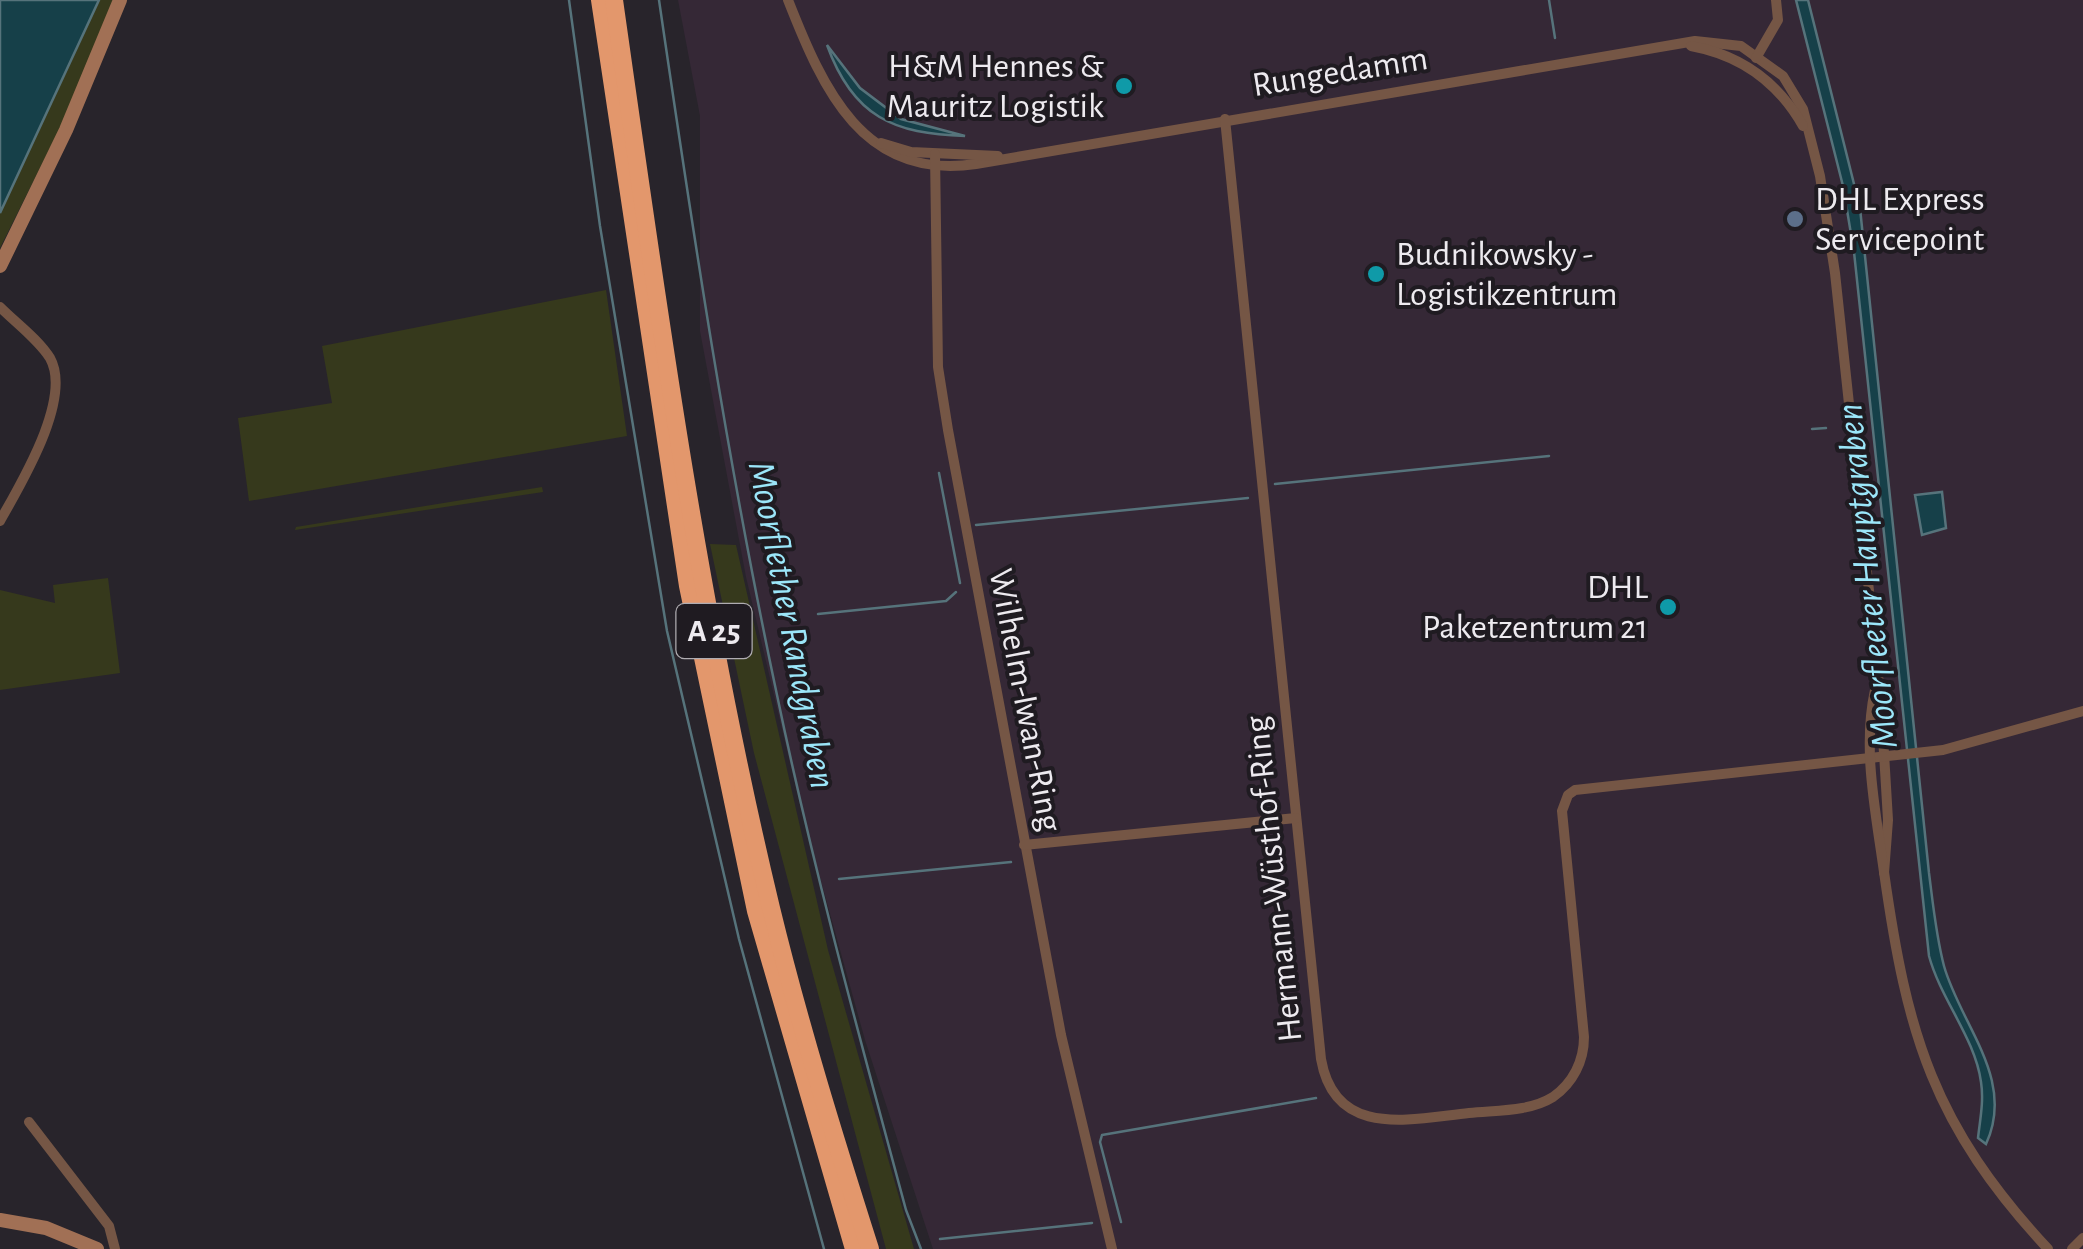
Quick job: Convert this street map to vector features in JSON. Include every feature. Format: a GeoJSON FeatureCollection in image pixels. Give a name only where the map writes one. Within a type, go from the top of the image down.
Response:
{"type":"FeatureCollection","features":[{"type":"Feature","properties":{"kind":"highway","name":"A 25"},"geometry":{"type":"LineString","coordinates":[[600,0],[688,586],[756,911],[854,1249]]}},
{"type":"Feature","properties":{"kind":"highway","name":"A 25"},"geometry":{"type":"LineString","coordinates":[[614,0],[657,307],[704,584],[771,907],[830,1123],[870,1249]]}},
{"type":"Feature","properties":{"kind":"street"},"geometry":{"type":"LineString","coordinates":[[0,266],[66,130],[120,0]]}},
{"type":"Feature","properties":{"kind":"street","name":"Rungedamm"},"geometry":{"type":"LineString","coordinates":[[788,0],[831,92],[865,135],[889,154],[934,167],[1680,45],[1724,42],[1758,55],[1795,92],[1810,140],[1835,273],[1885,757],[1884,873]]}},
{"type":"Feature","properties":{"kind":"street"},"geometry":{"type":"LineString","coordinates":[[1750,68],[1778,20],[1776,0]]}},
{"type":"Feature","properties":{"kind":"street","name":"Rungedamm"},"geometry":{"type":"LineString","coordinates":[[1680,45],[1720,54],[1750,68],[1787,100],[1810,140]]}},
{"type":"Feature","properties":{"kind":"street","name":"Hermann-Wüsthof-Ring"},"geometry":{"type":"LineString","coordinates":[[1224,119],[1325,1077],[1339,1099],[1358,1113],[1379,1120],[1532,1106],[1555,1095],[1576,1072],[1584,1037],[1562,811],[1566,799],[1583,787],[1871,758]]}},
{"type":"Feature","properties":{"kind":"street","name":"Rungedamm"},"geometry":{"type":"LineString","coordinates":[[865,135],[892,147],[934,154],[1008,156]]}},
{"type":"Feature","properties":{"kind":"street","name":"Wilhelm-Iwan-Ring"},"geometry":{"type":"LineString","coordinates":[[934,154],[938,367],[1061,1035],[1112,1249]]}},
{"type":"Feature","properties":{"kind":"street"},"geometry":{"type":"LineString","coordinates":[[0,307],[52,361],[55,379],[34,458],[0,520]]}},
{"type":"Feature","properties":{"kind":"street","name":"Rungedamm"},"geometry":{"type":"LineString","coordinates":[[1876,686],[1871,758],[1902,990],[1928,1070],[1985,1174],[2048,1249]]}},
{"type":"Feature","properties":{"kind":"street"},"geometry":{"type":"LineString","coordinates":[[1871,758],[1919,753],[2083,711]]}},
{"type":"Feature","properties":{"kind":"street"},"geometry":{"type":"LineString","coordinates":[[1024,845],[1296,818]]}},
{"type":"Feature","properties":{"kind":"street"},"geometry":{"type":"LineString","coordinates":[[29,1122],[109,1226],[115,1249]]}},
{"type":"Feature","properties":{"kind":"street"},"geometry":{"type":"LineString","coordinates":[[0,1220],[46,1228],[97,1249]]}},
{"type":"Feature","properties":{"kind":"street"},"geometry":{"type":"LineString","coordinates":[[2072,1249],[2083,1238]]}},
{"type":"Feature","properties":{"kind":"shaded area"},"geometry":{"type":"Polygon","coordinates":[[[678,0],[2083,0],[2083,1249],[933,1249],[865,1040],[801,809],[746,577],[700,331],[700,116],[678,0]]]}},
{"type":"Feature","properties":{"kind":"green space"},"geometry":{"type":"Polygon","coordinates":[[[99,0],[113,0],[62,124],[0,248],[0,213],[99,0]]]}},
{"type":"Feature","properties":{"kind":"green space"},"geometry":{"type":"Polygon","coordinates":[[[606,290],[627,436],[249,501],[238,418],[332,403],[322,346],[606,290]]]}},
{"type":"Feature","properties":{"kind":"green space"},"geometry":{"type":"Polygon","coordinates":[[[542,487],[543,492],[295,530],[296,527],[542,487]]]}},
{"type":"Feature","properties":{"kind":"green space"},"geometry":{"type":"Polygon","coordinates":[[[710,544],[736,545],[828,950],[914,1249],[886,1249],[754,753],[710,544]]]}},
{"type":"Feature","properties":{"kind":"green space"},"geometry":{"type":"Polygon","coordinates":[[[108,578],[120,673],[0,690],[0,590],[55,603],[53,585],[108,578]]]}},
{"type":"Feature","properties":{"kind":"water"},"geometry":{"type":"Polygon","coordinates":[[[0,0],[99,0],[0,213],[0,0]]]}},
{"type":"Feature","properties":{"kind":"water"},"geometry":{"type":"Polygon","coordinates":[[[1796,0],[1808,0],[1860,208],[1933,908],[1944,966],[1990,1075],[1994,1120],[1986,1144],[1978,1138],[1982,1096],[1978,1066],[1929,956],[1854,252],[1843,186],[1796,0]]]}},
{"type":"Feature","properties":{"kind":"water"},"geometry":{"type":"Polygon","coordinates":[[[827,45],[860,88],[901,119],[965,136],[917,131],[879,117],[850,89],[827,45]]]}},
{"type":"Feature","properties":{"kind":"water"},"geometry":{"type":"Polygon","coordinates":[[[1942,492],[1946,528],[1922,535],[1915,495],[1942,492]]]}},
{"type":"Feature","properties":{"kind":"waterway"},"geometry":{"type":"LineString","coordinates":[[569,0],[600,226],[667,631],[739,939],[824,1249]]}},
{"type":"Feature","properties":{"kind":"waterway","name":"Moorflether Randgraben"},"geometry":{"type":"LineString","coordinates":[[659,0],[727,435],[777,695],[838,953],[906,1210],[921,1249]]}},
{"type":"Feature","properties":{"kind":"waterway"},"geometry":{"type":"LineString","coordinates":[[1549,0],[1555,38]]}},
{"type":"Feature","properties":{"kind":"waterway","name":"Moorfleeter Hauptgraben"},"geometry":{"type":"LineString","coordinates":[[1812,429],[1826,428]]}},
{"type":"Feature","properties":{"kind":"waterway"},"geometry":{"type":"LineString","coordinates":[[1275,484],[1549,456]]}},
{"type":"Feature","properties":{"kind":"waterway"},"geometry":{"type":"LineString","coordinates":[[939,473],[960,583]]}},
{"type":"Feature","properties":{"kind":"waterway"},"geometry":{"type":"LineString","coordinates":[[976,525],[1248,498]]}},
{"type":"Feature","properties":{"kind":"waterway"},"geometry":{"type":"LineString","coordinates":[[818,614],[946,601],[956,592]]}},
{"type":"Feature","properties":{"kind":"waterway"},"geometry":{"type":"LineString","coordinates":[[839,879],[1011,862]]}},
{"type":"Feature","properties":{"kind":"waterway"},"geometry":{"type":"LineString","coordinates":[[1121,1222],[1100,1142],[1102,1135],[1316,1098]]}},
{"type":"Feature","properties":{"kind":"waterway"},"geometry":{"type":"LineString","coordinates":[[940,1239],[1092,1223]]}},
{"type":"Feature","properties":{"kind":"place","name":"H&M Hennes & Mauritz Logistik"},"geometry":{"type":"Point","coordinates":[1124,86]}},
{"type":"Feature","properties":{"kind":"place","name":"DHL Express Servicepoint"},"geometry":{"type":"Point","coordinates":[1795,219]}},
{"type":"Feature","properties":{"kind":"place","name":"Budnikowsky - Logistikzentrum"},"geometry":{"type":"Point","coordinates":[1376,274]}},
{"type":"Feature","properties":{"kind":"place","name":"DHL Paketzentrum 21"},"geometry":{"type":"Point","coordinates":[1668,607]}}]}
